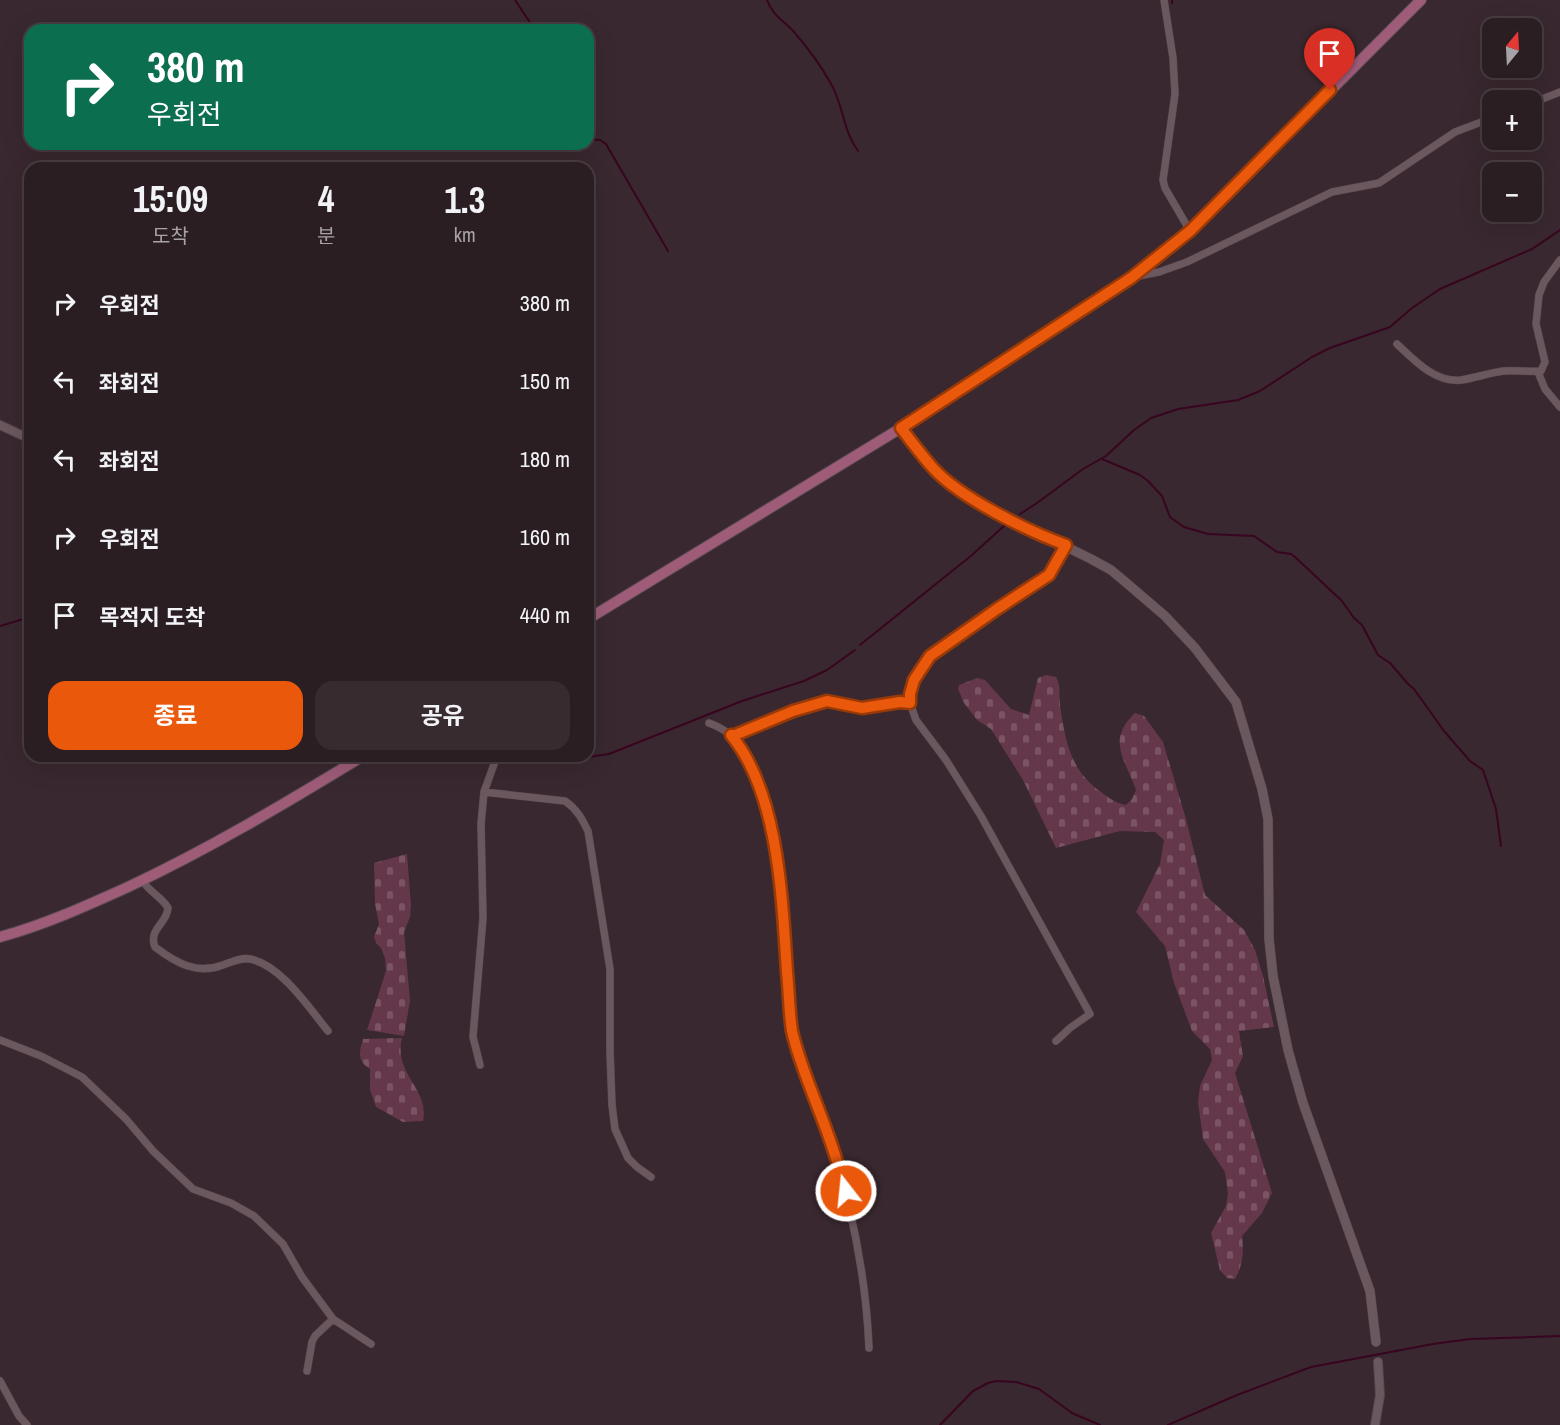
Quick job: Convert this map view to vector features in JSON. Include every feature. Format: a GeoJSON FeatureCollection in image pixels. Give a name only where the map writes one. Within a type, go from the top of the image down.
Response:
{"type":"FeatureCollection","features":[{"type":"Feature","properties":{"kind":"main road"},"geometry":{"type":"LineString","coordinates":[[594,615],[901,428],[1131,278],[1190,231],[1421,0]]}},
{"type":"Feature","properties":{"kind":"main road"},"geometry":{"type":"LineString","coordinates":[[901,428],[933,469],[965,494],[1111,570],[1165,616],[1208,663],[1239,708],[1268,819],[1269,939],[1273,976],[1288,1050],[1302,1103],[1370,1290],[1376,1342]]}},
{"type":"Feature","properties":{"kind":"main road"},"geometry":{"type":"LineString","coordinates":[[0,937],[81,909],[142,880],[230,836],[353,762]]}},
{"type":"Feature","properties":{"kind":"street"},"geometry":{"type":"LineString","coordinates":[[1164,0],[1173,58],[1174,94],[1163,180],[1165,188],[1190,231]]}},
{"type":"Feature","properties":{"kind":"street"},"geometry":{"type":"LineString","coordinates":[[1542,99],[1560,92]]}},
{"type":"Feature","properties":{"kind":"street"},"geometry":{"type":"LineString","coordinates":[[1131,278],[1159,272],[1187,262],[1332,192],[1379,183],[1455,132],[1482,122]]}},
{"type":"Feature","properties":{"kind":"street"},"geometry":{"type":"LineString","coordinates":[[1397,344],[1417,363],[1434,374],[1452,380],[1510,370],[1541,371],[1545,362],[1536,324],[1539,295],[1544,282],[1560,260]]}},
{"type":"Feature","properties":{"kind":"street"},"geometry":{"type":"LineString","coordinates":[[1538,372],[1545,389],[1560,407]]}},
{"type":"Feature","properties":{"kind":"street"},"geometry":{"type":"LineString","coordinates":[[0,425],[24,436]]}},
{"type":"Feature","properties":{"kind":"street"},"geometry":{"type":"LineString","coordinates":[[1056,1041],[1090,1014],[981,816],[946,760],[916,720],[910,703],[910,694],[914,680],[930,656],[1049,575],[1066,545]]}},
{"type":"Feature","properties":{"kind":"street"},"geometry":{"type":"LineString","coordinates":[[731,735],[793,711],[827,701],[862,708],[900,702],[910,703]]}},
{"type":"Feature","properties":{"kind":"street"},"geometry":{"type":"LineString","coordinates":[[709,723],[731,735],[744,753],[759,786],[773,834],[792,1029],[799,1057],[846,1191],[865,1292],[869,1348]]}},
{"type":"Feature","properties":{"kind":"street"},"geometry":{"type":"LineString","coordinates":[[480,1065],[473,1037],[483,918],[481,824],[483,792],[495,762]]}},
{"type":"Feature","properties":{"kind":"street"},"geometry":{"type":"LineString","coordinates":[[483,792],[565,801],[573,806],[588,831],[610,969],[610,1051],[615,1129],[628,1158],[651,1177]]}},
{"type":"Feature","properties":{"kind":"street"},"geometry":{"type":"LineString","coordinates":[[142,880],[149,891],[163,900],[168,908],[168,914],[153,937],[155,947],[181,963],[203,970],[243,958],[263,964],[290,987],[328,1031]]}},
{"type":"Feature","properties":{"kind":"street"},"geometry":{"type":"LineString","coordinates":[[0,1040],[41,1056],[82,1077],[193,1189],[231,1203],[254,1216],[283,1244],[302,1277],[333,1319],[371,1344]]}},
{"type":"Feature","properties":{"kind":"street"},"geometry":{"type":"LineString","coordinates":[[307,1371],[315,1336],[333,1319]]}},
{"type":"Feature","properties":{"kind":"street"},"geometry":{"type":"LineString","coordinates":[[1374,1425],[1380,1395],[1378,1362]]}},
{"type":"Feature","properties":{"kind":"street"},"geometry":{"type":"LineString","coordinates":[[0,1381],[19,1416],[27,1425]]}},
{"type":"Feature","properties":{"kind":"green space"},"geometry":{"type":"Polygon","coordinates":[[[1046,675],[1056,677],[1058,680],[1067,742],[1082,774],[1112,800],[1126,805],[1136,790],[1123,759],[1121,732],[1135,713],[1144,716],[1163,742],[1205,895],[1244,930],[1255,950],[1274,1027],[1239,1031],[1243,1056],[1235,1073],[1272,1193],[1262,1213],[1242,1236],[1242,1258],[1235,1279],[1227,1278],[1220,1270],[1211,1233],[1226,1206],[1228,1194],[1225,1172],[1203,1139],[1198,1102],[1200,1086],[1212,1060],[1210,1049],[1192,1031],[1174,983],[1165,946],[1136,912],[1160,864],[1164,840],[1155,832],[1120,831],[1056,848],[1023,780],[991,729],[977,720],[964,703],[958,689],[959,685],[977,678],[985,680],[1011,709],[1029,715],[1038,678],[1046,675]]]}},
{"type":"Feature","properties":{"kind":"green space"},"geometry":{"type":"Polygon","coordinates":[[[407,854],[411,905],[410,917],[404,932],[410,1001],[404,1036],[367,1030],[386,971],[385,958],[374,937],[379,924],[375,904],[374,863],[407,854]]]}},
{"type":"Feature","properties":{"kind":"green space"},"geometry":{"type":"Polygon","coordinates":[[[402,1038],[402,1062],[421,1100],[424,1110],[423,1121],[403,1122],[376,1107],[370,1090],[370,1069],[361,1059],[363,1039],[402,1038]]]}},
{"type":"Feature","properties":{"kind":"waterway"},"geometry":{"type":"LineString","coordinates":[[515,0],[531,24]]}},
{"type":"Feature","properties":{"kind":"waterway"},"geometry":{"type":"LineString","coordinates":[[767,0],[772,10],[799,38],[826,75],[835,91],[849,134],[858,151]]}},
{"type":"Feature","properties":{"kind":"waterway"},"geometry":{"type":"LineString","coordinates":[[594,140],[606,144],[668,251]]}},
{"type":"Feature","properties":{"kind":"waterway"},"geometry":{"type":"LineString","coordinates":[[1020,514],[1083,469],[1106,456],[1151,418],[1178,409],[1238,400],[1260,391],[1312,357],[1330,348],[1390,327],[1412,308],[1440,289],[1532,249],[1560,230]]}},
{"type":"Feature","properties":{"kind":"waterway"},"geometry":{"type":"LineString","coordinates":[[1102,459],[1140,475],[1148,481],[1162,496],[1170,517],[1184,527],[1208,534],[1254,536],[1277,552],[1291,554],[1342,601],[1362,625],[1378,655],[1390,663],[1414,689],[1444,731],[1470,761],[1483,770],[1496,809],[1501,846]]}},
{"type":"Feature","properties":{"kind":"waterway"},"geometry":{"type":"LineString","coordinates":[[860,645],[972,555],[1005,525]]}},
{"type":"Feature","properties":{"kind":"waterway"},"geometry":{"type":"LineString","coordinates":[[0,626],[24,619]]}},
{"type":"Feature","properties":{"kind":"waterway"},"geometry":{"type":"LineString","coordinates":[[594,756],[609,754],[742,701],[804,681],[827,670],[855,650]]}},
{"type":"Feature","properties":{"kind":"waterway"},"geometry":{"type":"LineString","coordinates":[[1168,1425],[1237,1395],[1311,1367],[1470,1339],[1560,1336]]}},
{"type":"Feature","properties":{"kind":"waterway"},"geometry":{"type":"LineString","coordinates":[[940,1425],[973,1391],[996,1381],[1016,1382],[1039,1389],[1072,1413],[1100,1425]]}},
{"type":"Feature","properties":{"kind":"route"},"geometry":{"type":"LineString","coordinates":[[846,1191],[799,1057],[792,1029],[773,834],[759,786],[739,744],[731,735],[793,711],[827,701],[862,708],[900,702],[910,703],[914,680],[930,656],[1049,575],[1066,545],[1051,540],[965,494],[933,469],[901,428],[1131,278],[1190,231],[1278,145],[1330,90]]}}]}
